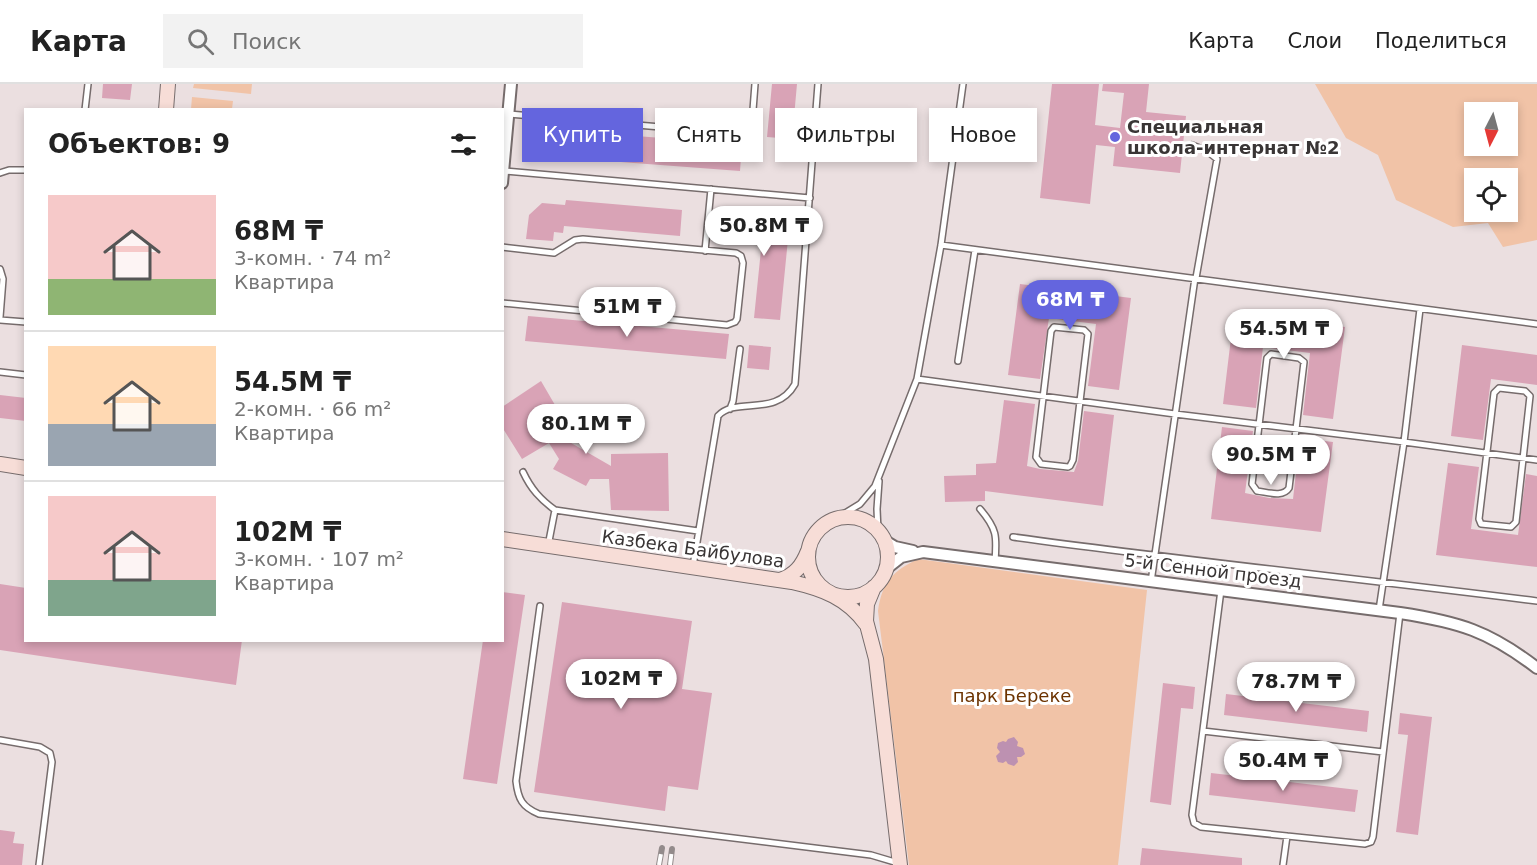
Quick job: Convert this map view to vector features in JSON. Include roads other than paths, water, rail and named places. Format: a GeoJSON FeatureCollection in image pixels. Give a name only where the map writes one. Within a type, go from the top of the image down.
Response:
{"type":"FeatureCollection","features":[{"type":"Feature","properties":{"kind":"street"},"geometry":{"type":"LineString","coordinates":[[166,108],[168,84]]}},
{"type":"Feature","properties":{"kind":"street"},"geometry":{"type":"LineString","coordinates":[[504,171],[511,84]]}},
{"type":"Feature","properties":{"kind":"street"},"geometry":{"type":"LineString","coordinates":[[0,464],[24,468]]}},
{"type":"Feature","properties":{"kind":"street"},"geometry":{"type":"LineString","coordinates":[[780,580],[792,576],[798,570],[817,532],[832,521],[844,518],[857,518],[869,523],[896,547],[922,552]]}},
{"type":"Feature","properties":{"kind":"street"},"geometry":{"type":"LineString","coordinates":[[809,549],[808,561],[811,573],[818,584],[839,596],[852,597],[864,594],[882,579],[888,554],[881,536]]}},
{"type":"Feature","properties":{"kind":"street","name":"Казбека Байбулова"},"geometry":{"type":"LineString","coordinates":[[504,539],[780,580],[828,591],[853,608],[866,624]]}},
{"type":"Feature","properties":{"kind":"street","name":"5-й Сенной проезд"},"geometry":{"type":"LineString","coordinates":[[886,568],[900,557],[922,552],[1400,613],[1448,621],[1476,630],[1503,643],[1534,664]]}},
{"type":"Feature","properties":{"kind":"street"},"geometry":{"type":"LineString","coordinates":[[874,587],[866,608],[866,624],[874,647],[900,864]]}},
{"type":"Feature","properties":{"kind":"lane"},"geometry":{"type":"LineString","coordinates":[[85,108],[88,84]]}},
{"type":"Feature","properties":{"kind":"lane"},"geometry":{"type":"LineString","coordinates":[[509,114],[742,134],[747,132],[752,123],[755,84]]}},
{"type":"Feature","properties":{"kind":"lane"},"geometry":{"type":"LineString","coordinates":[[692,568],[718,416],[730,409],[773,402],[783,398],[791,392],[795,384],[818,84]]}},
{"type":"Feature","properties":{"kind":"lane"},"geometry":{"type":"LineString","coordinates":[[960,108],[963,84]]}},
{"type":"Feature","properties":{"kind":"lane"},"geometry":{"type":"LineString","coordinates":[[1151,582],[1196,278],[1217,159],[1207,151],[1192,145]]}},
{"type":"Feature","properties":{"kind":"lane"},"geometry":{"type":"LineString","coordinates":[[832,521],[860,504],[872,491],[917,379],[952,162]]}},
{"type":"Feature","properties":{"kind":"lane"},"geometry":{"type":"LineString","coordinates":[[0,173],[9,170],[24,170]]}},
{"type":"Feature","properties":{"kind":"lane"},"geometry":{"type":"LineString","coordinates":[[504,171],[810,198]]}},
{"type":"Feature","properties":{"kind":"lane"},"geometry":{"type":"LineString","coordinates":[[705,250],[711,189]]}},
{"type":"Feature","properties":{"kind":"lane"},"geometry":{"type":"LineString","coordinates":[[504,247],[554,253],[579,239],[736,253],[743,259],[737,315],[735,322],[731,324],[504,303]]}},
{"type":"Feature","properties":{"kind":"lane"},"geometry":{"type":"LineString","coordinates":[[940,244],[1537,324]]}},
{"type":"Feature","properties":{"kind":"lane"},"geometry":{"type":"LineString","coordinates":[[958,361],[975,250]]}},
{"type":"Feature","properties":{"kind":"lane"},"geometry":{"type":"LineString","coordinates":[[0,269],[3,279],[0,318],[24,322]]}},
{"type":"Feature","properties":{"kind":"lane"},"geometry":{"type":"LineString","coordinates":[[1379,610],[1404,442],[1420,309]]}},
{"type":"Feature","properties":{"kind":"lane"},"geometry":{"type":"LineString","coordinates":[[1056,327],[1084,330],[1088,336],[1072,464],[1068,467],[1041,464],[1036,458],[1043,397],[1052,330],[1056,327]]}},
{"type":"Feature","properties":{"kind":"lane"},"geometry":{"type":"LineString","coordinates":[[730,409],[733,402],[740,349]]}},
{"type":"Feature","properties":{"kind":"lane"},"geometry":{"type":"LineString","coordinates":[[1273,354],[1303,360],[1288,490],[1282,494],[1257,491],[1252,487],[1259,424],[1268,356],[1273,354]]}},
{"type":"Feature","properties":{"kind":"lane"},"geometry":{"type":"LineString","coordinates":[[0,372],[24,375]]}},
{"type":"Feature","properties":{"kind":"lane"},"geometry":{"type":"LineString","coordinates":[[917,379],[1537,460]]}},
{"type":"Feature","properties":{"kind":"lane"},"geometry":{"type":"LineString","coordinates":[[1498,388],[1525,391],[1530,394],[1523,458],[1515,524],[1508,528],[1480,523],[1495,391],[1498,388]]}},
{"type":"Feature","properties":{"kind":"lane"},"geometry":{"type":"LineString","coordinates":[[523,472],[531,489],[555,510],[698,531]]}},
{"type":"Feature","properties":{"kind":"lane"},"geometry":{"type":"LineString","coordinates":[[879,476],[877,509],[881,536]]}},
{"type":"Feature","properties":{"kind":"lane"},"geometry":{"type":"LineString","coordinates":[[980,509],[992,522],[996,532],[994,561]]}},
{"type":"Feature","properties":{"kind":"lane"},"geometry":{"type":"LineString","coordinates":[[548,546],[555,510]]}},
{"type":"Feature","properties":{"kind":"lane"},"geometry":{"type":"LineString","coordinates":[[1013,537],[1154,557],[1385,581],[1537,601]]}},
{"type":"Feature","properties":{"kind":"lane"},"geometry":{"type":"LineString","coordinates":[[1221,590],[1192,816],[1194,823],[1201,827],[1371,843],[1400,613]]}},
{"type":"Feature","properties":{"kind":"lane"},"geometry":{"type":"LineString","coordinates":[[540,606],[516,782],[520,802],[527,809],[539,814],[872,855],[900,864]]}},
{"type":"Feature","properties":{"kind":"lane"},"geometry":{"type":"LineString","coordinates":[[1203,731],[1383,752]]}},
{"type":"Feature","properties":{"kind":"lane"},"geometry":{"type":"LineString","coordinates":[[0,740],[40,747],[50,753],[52,762],[39,865]]}},
{"type":"Feature","properties":{"kind":"lane"},"geometry":{"type":"LineString","coordinates":[[1283,865],[1287,836]]}},
{"type":"Feature","properties":{"kind":"railway"},"geometry":{"type":"LineString","coordinates":[[659,865],[662,848]]}},
{"type":"Feature","properties":{"kind":"railway"},"geometry":{"type":"LineString","coordinates":[[670,865],[672,849]]}},
{"type":"Feature","properties":{"kind":"place","name":"Специальная школа-интернат №2"},"geometry":{"type":"Point","coordinates":[1115,137]}},
{"type":"Feature","properties":{"kind":"park label","name":"парк Береке"},"geometry":{"type":"Point","coordinates":[1012,696]}}]}
